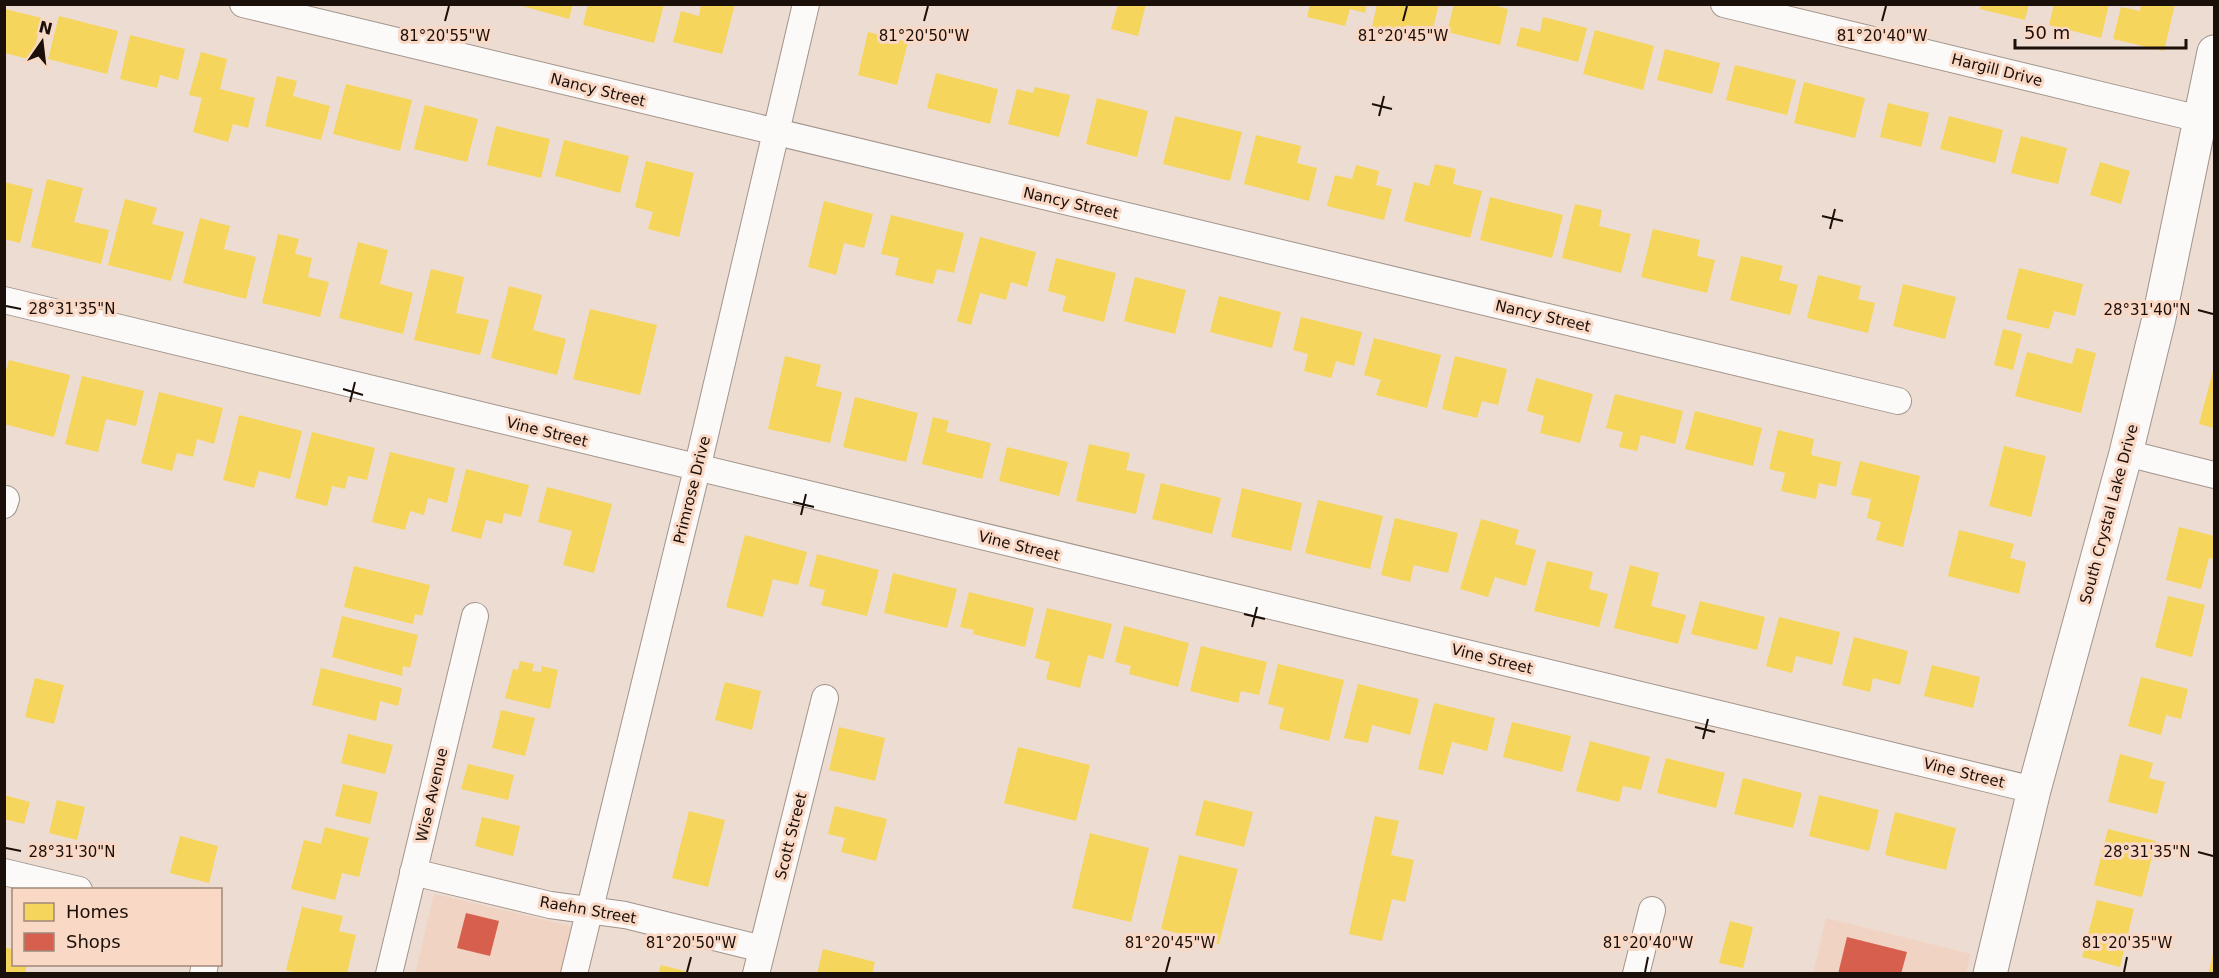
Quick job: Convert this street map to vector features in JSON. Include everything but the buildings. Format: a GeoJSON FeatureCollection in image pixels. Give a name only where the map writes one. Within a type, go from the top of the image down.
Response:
{"type":"FeatureCollection","features":[{"type":"Feature","properties":{"kind":"street","name":"Nancy Street"},"geometry":{"type":"LineString","coordinates":[[243,4],[1898,400]]}},
{"type":"Feature","properties":{"kind":"street","name":"Primrose Drive"},"geometry":{"type":"LineString","coordinates":[[574,974],[698,468],[806,4]]}},
{"type":"Feature","properties":{"kind":"street","name":"Hargill Drive"},"geometry":{"type":"LineString","coordinates":[[1724,4],[2200,119]]}},
{"type":"Feature","properties":{"kind":"street","name":"South Crystal Lake Drive"},"geometry":{"type":"LineString","coordinates":[[1990,974],[2034,790],[2126,453],[2159,318],[2214,52]]}},
{"type":"Feature","properties":{"kind":"street","name":"Vine Street"},"geometry":{"type":"LineString","coordinates":[[4,300],[2034,790]]}},
{"type":"Feature","properties":{"kind":"street"},"geometry":{"type":"LineString","coordinates":[[2126,453],[2214,475]]}},
{"type":"Feature","properties":{"kind":"street","name":"Wise Avenue"},"geometry":{"type":"LineString","coordinates":[[389,974],[474,616]]}},
{"type":"Feature","properties":{"kind":"street","name":"Scott Street"},"geometry":{"type":"LineString","coordinates":[[759,961],[825,698]]}},
{"type":"Feature","properties":{"kind":"street"},"geometry":{"type":"LineString","coordinates":[[4,872],[72,888]]}},
{"type":"Feature","properties":{"kind":"street","name":"Raehn Street"},"geometry":{"type":"LineString","coordinates":[[413,872],[550,905],[625,915],[759,961]]}},
{"type":"Feature","properties":{"kind":"street"},"geometry":{"type":"LineString","coordinates":[[1636,974],[1652,910]]}},
{"type":"Feature","properties":{"kind":"shaded area"},"geometry":{"type":"Polygon","coordinates":[[[434,894],[584,929],[574,973],[415,974],[434,894]]]}},
{"type":"Feature","properties":{"kind":"shaded area"},"geometry":{"type":"Polygon","coordinates":[[[1826,918],[1971,954],[1966,973],[1813,974],[1826,918]]]}}]}
